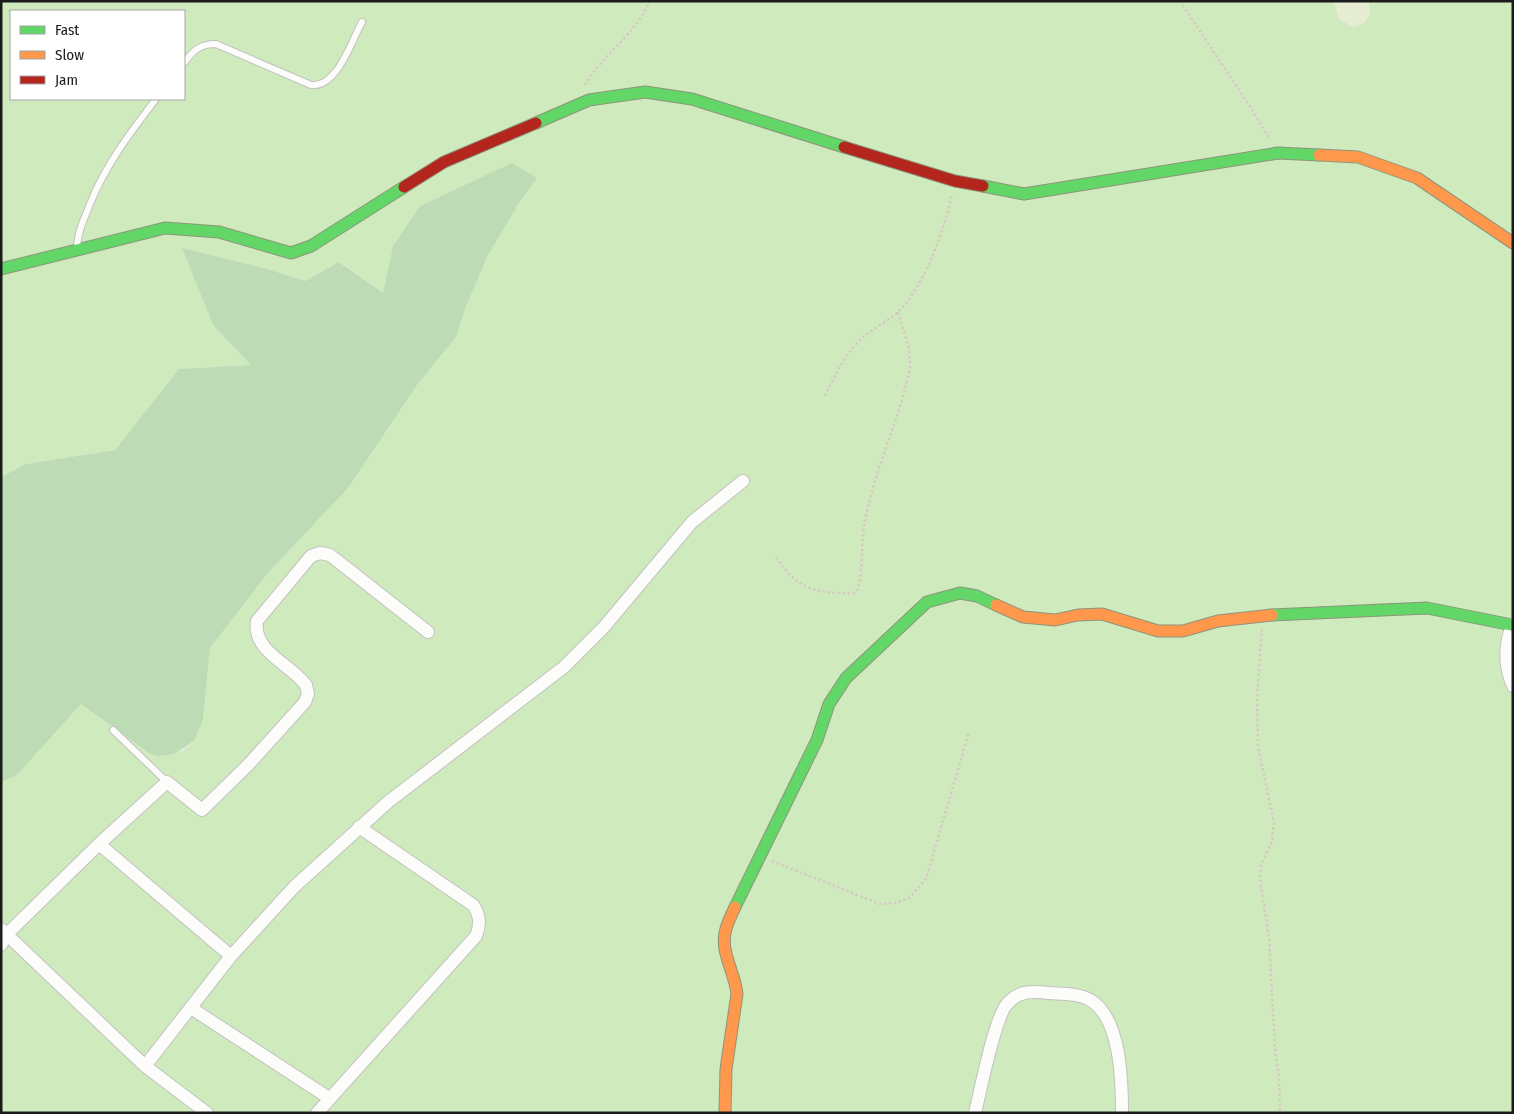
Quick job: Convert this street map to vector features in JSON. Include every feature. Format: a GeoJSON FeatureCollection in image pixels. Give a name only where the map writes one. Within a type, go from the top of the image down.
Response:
{"type":"FeatureCollection","features":[{"type":"Feature","properties":{"kind":"street"},"geometry":{"type":"LineString","coordinates":[[1,269],[165,228],[218,232],[290,253],[311,246],[444,162],[589,100],[645,92],[692,99],[955,181],[1024,194],[1278,153],[1358,157],[1417,178],[1513,243]]}},
{"type":"Feature","properties":{"kind":"street"},"geometry":{"type":"LineString","coordinates":[[145,1066],[231,956],[294,887],[359,827],[425,773],[523,701],[564,667],[604,627],[692,522],[743,481]]}},
{"type":"Feature","properties":{"kind":"street"},"geometry":{"type":"LineString","coordinates":[[207,1113],[145,1066],[3,936],[167,782],[202,810],[248,765],[305,702],[308,694],[306,685],[261,644],[256,629],[257,621],[315,554],[330,555],[428,632]]}},
{"type":"Feature","properties":{"kind":"street"},"geometry":{"type":"LineString","coordinates":[[724,1113],[726,1069],[737,994],[736,984],[727,962],[724,939],[725,930],[759,856],[796,786],[836,690],[846,678],[927,602],[943,596],[960,593],[977,596],[1023,616],[1055,620],[1078,614],[1102,614],[1158,631],[1183,632],[1218,621],[1262,615],[1427,608],[1512,624],[1508,635],[1506,657],[1513,686]]}},
{"type":"Feature","properties":{"kind":"street"},"geometry":{"type":"LineString","coordinates":[[317,1113],[476,936],[480,924],[478,914],[473,905],[359,827]]}},
{"type":"Feature","properties":{"kind":"street"},"geometry":{"type":"LineString","coordinates":[[99,844],[231,956]]}},
{"type":"Feature","properties":{"kind":"street"},"geometry":{"type":"LineString","coordinates":[[975,1113],[1001,1013],[1013,998],[1030,991],[1079,996],[1099,1007],[1110,1025],[1119,1061],[1122,1113]]}},
{"type":"Feature","properties":{"kind":"street"},"geometry":{"type":"LineString","coordinates":[[191,1008],[330,1098]]}},
{"type":"Feature","properties":{"kind":"lane"},"geometry":{"type":"LineString","coordinates":[[185,62],[195,49],[204,45],[216,44],[311,86],[321,85],[335,74],[362,22]]}},
{"type":"Feature","properties":{"kind":"lane"},"geometry":{"type":"LineString","coordinates":[[77,250],[80,230],[101,177],[123,142],[155,100]]}},
{"type":"Feature","properties":{"kind":"lane"},"geometry":{"type":"LineString","coordinates":[[113,730],[167,782]]}},
{"type":"Feature","properties":{"kind":"path"},"geometry":{"type":"LineString","coordinates":[[574,106],[592,73],[618,45],[650,1]]}},
{"type":"Feature","properties":{"kind":"path"},"geometry":{"type":"LineString","coordinates":[[1180,1],[1252,108],[1278,153]]}},
{"type":"Feature","properties":{"kind":"path"},"geometry":{"type":"LineString","coordinates":[[825,396],[840,365],[862,339],[898,312],[933,255],[946,219],[955,181]]}},
{"type":"Feature","properties":{"kind":"path"},"geometry":{"type":"LineString","coordinates":[[776,557],[785,572],[799,583],[815,591],[832,594],[855,593],[860,585],[860,558],[864,525],[910,368],[909,349],[898,312]]}},
{"type":"Feature","properties":{"kind":"path"},"geometry":{"type":"LineString","coordinates":[[1262,615],[1257,697],[1258,747],[1274,823],[1272,841],[1261,866],[1260,880],[1269,937],[1275,1049],[1280,1076],[1280,1113]]}},
{"type":"Feature","properties":{"kind":"path"},"geometry":{"type":"LineString","coordinates":[[759,856],[880,904],[895,903],[909,898],[926,879],[969,732]]}},
{"type":"Feature","properties":{"kind":"green space"},"geometry":{"type":"Polygon","coordinates":[[[1,1],[1334,1],[1339,19],[1353,27],[1363,24],[1368,18],[1370,11],[1369,1],[1513,1],[1513,1113],[1,1113],[1,782],[16,776],[81,704],[149,753],[183,751],[194,741],[203,720],[210,648],[268,573],[348,488],[417,385],[456,337],[465,309],[488,255],[503,228],[537,177],[393,246],[383,293],[340,262],[305,281],[264,268],[182,248],[213,325],[252,365],[179,369],[115,450],[26,464],[1,477],[1,1]]]}},
{"type":"Feature","properties":{"kind":"green space"},"geometry":{"type":"Polygon","coordinates":[[[1334,1],[1369,1],[1371,13],[1368,19],[1359,26],[1348,26],[1339,19],[1334,1]]]}},
{"type":"Feature","properties":{"kind":"green space"},"geometry":{"type":"Polygon","coordinates":[[[512,163],[537,178],[519,203],[488,255],[465,309],[456,337],[417,385],[348,488],[268,573],[210,648],[203,720],[194,741],[174,754],[157,756],[149,753],[81,704],[16,776],[1,782],[1,477],[26,464],[115,450],[179,369],[251,365],[213,325],[182,248],[264,268],[305,281],[339,262],[383,293],[393,246],[420,206],[512,163]]]}},
{"type":"Feature","properties":{"kind":"traffic: fast"},"geometry":{"type":"LineString","coordinates":[[536,123],[589,100],[645,92],[692,99],[844,147]]}},
{"type":"Feature","properties":{"kind":"traffic: fast"},"geometry":{"type":"LineString","coordinates":[[983,186],[1024,194],[1278,153],[1319,155]]}},
{"type":"Feature","properties":{"kind":"traffic: fast"},"geometry":{"type":"LineString","coordinates":[[1,269],[165,228],[219,232],[291,253],[311,246],[404,187]]}},
{"type":"Feature","properties":{"kind":"traffic: fast"},"geometry":{"type":"LineString","coordinates":[[735,907],[817,740],[829,704],[846,678],[927,602],[960,593],[977,596],[996,605]]}},
{"type":"Feature","properties":{"kind":"traffic: fast"},"geometry":{"type":"LineString","coordinates":[[1272,615],[1427,608],[1512,625]]}},
{"type":"Feature","properties":{"kind":"traffic: slow"},"geometry":{"type":"LineString","coordinates":[[1319,155],[1358,157],[1417,178],[1513,243]]}},
{"type":"Feature","properties":{"kind":"traffic: slow"},"geometry":{"type":"LineString","coordinates":[[996,605],[1023,617],[1055,620],[1078,615],[1102,614],[1158,631],[1183,631],[1218,621],[1272,615]]}},
{"type":"Feature","properties":{"kind":"traffic: slow"},"geometry":{"type":"LineString","coordinates":[[725,1113],[726,1069],[737,994],[724,945],[724,937],[735,907]]}},
{"type":"Feature","properties":{"kind":"traffic: jam"},"geometry":{"type":"LineString","coordinates":[[404,187],[444,162],[536,123]]}},
{"type":"Feature","properties":{"kind":"traffic: jam"},"geometry":{"type":"LineString","coordinates":[[844,147],[955,181],[983,186]]}}]}
